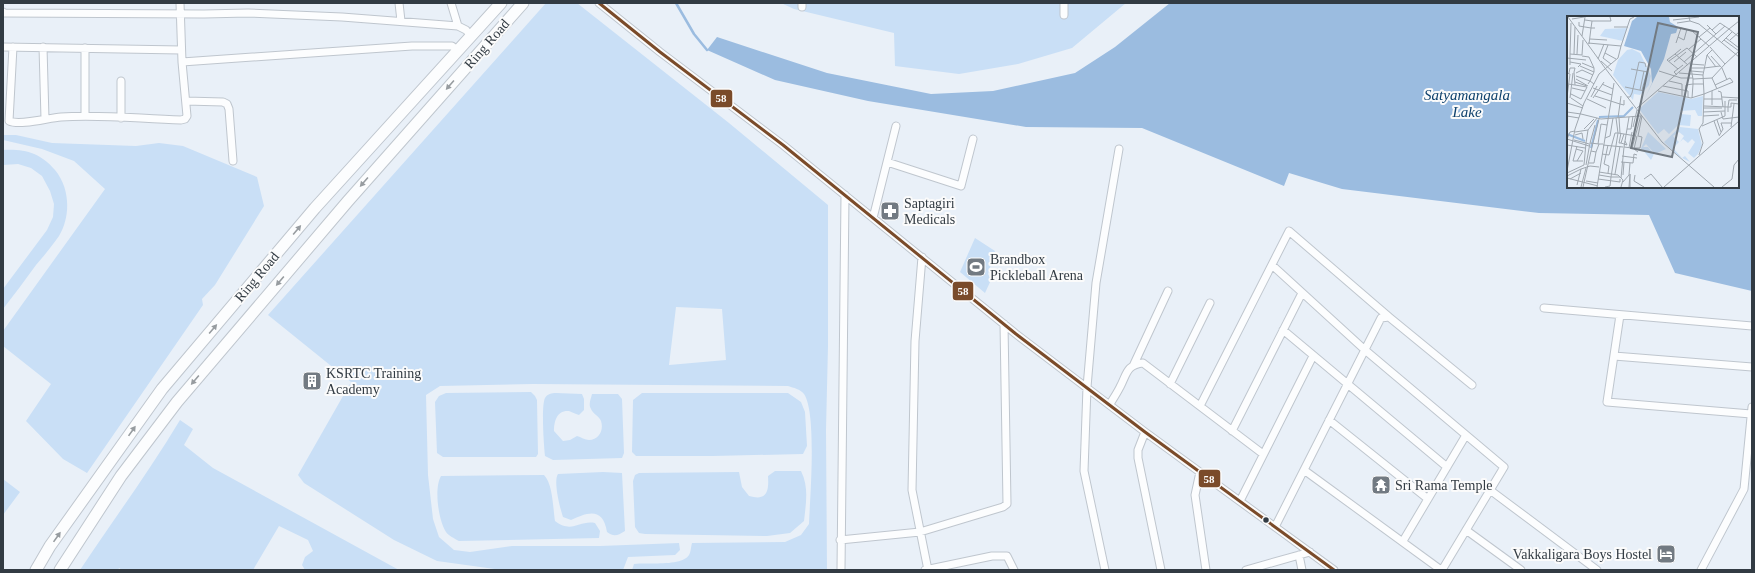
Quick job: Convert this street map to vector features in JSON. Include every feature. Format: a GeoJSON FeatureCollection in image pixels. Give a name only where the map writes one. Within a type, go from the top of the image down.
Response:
{"type":"FeatureCollection","features":[{"type":"Feature","properties":{"kind":"main road","name":"Ring Road"},"geometry":{"type":"LineString","coordinates":[[36,570],[50,546],[162,389],[315,208],[472,37],[501,3]]}},
{"type":"Feature","properties":{"kind":"main road","name":"Ring Road"},"geometry":{"type":"LineString","coordinates":[[60,570],[121,476],[177,402],[348,201],[523,3]]}},
{"type":"Feature","properties":{"kind":"main road"},"geometry":{"type":"LineString","coordinates":[[162,389],[177,402]]}},
{"type":"Feature","properties":{"kind":"street"},"geometry":{"type":"LineString","coordinates":[[13,47],[9,121],[21,122],[85,116],[181,120],[187,116],[181,50],[180,3]]}},
{"type":"Feature","properties":{"kind":"street"},"geometry":{"type":"LineString","coordinates":[[399,3],[401,21]]}},
{"type":"Feature","properties":{"kind":"street"},"geometry":{"type":"LineString","coordinates":[[451,3],[458,26]]}},
{"type":"Feature","properties":{"kind":"street"},"geometry":{"type":"LineString","coordinates":[[599,3],[660,52],[783,145],[1004,324],[1145,432],[1334,570]]}},
{"type":"Feature","properties":{"kind":"street"},"geometry":{"type":"LineString","coordinates":[[1064,3],[1064,15]]}},
{"type":"Feature","properties":{"kind":"street"},"geometry":{"type":"LineString","coordinates":[[3,14],[248,13],[342,16],[458,26],[466,30],[472,37]]}},
{"type":"Feature","properties":{"kind":"street"},"geometry":{"type":"LineString","coordinates":[[182,62],[412,46],[452,46],[459,51]]}},
{"type":"Feature","properties":{"kind":"street"},"geometry":{"type":"LineString","coordinates":[[3,47],[181,50]]}},
{"type":"Feature","properties":{"kind":"street"},"geometry":{"type":"LineString","coordinates":[[43,47],[45,119]]}},
{"type":"Feature","properties":{"kind":"street"},"geometry":{"type":"LineString","coordinates":[[85,48],[85,116]]}},
{"type":"Feature","properties":{"kind":"street"},"geometry":{"type":"LineString","coordinates":[[121,81],[121,118]]}},
{"type":"Feature","properties":{"kind":"street"},"geometry":{"type":"LineString","coordinates":[[186,101],[223,102],[227,104],[229,109],[233,161]]}},
{"type":"Feature","properties":{"kind":"street"},"geometry":{"type":"LineString","coordinates":[[874,218],[896,126]]}},
{"type":"Feature","properties":{"kind":"street"},"geometry":{"type":"LineString","coordinates":[[888,162],[961,186],[974,139]]}},
{"type":"Feature","properties":{"kind":"street"},"geometry":{"type":"LineString","coordinates":[[1105,570],[1084,471],[1087,387],[1096,283],[1119,149]]}},
{"type":"Feature","properties":{"kind":"street"},"geometry":{"type":"LineString","coordinates":[[841,570],[840,540],[845,195]]}},
{"type":"Feature","properties":{"kind":"street"},"geometry":{"type":"LineString","coordinates":[[1200,406],[1289,231],[1389,317],[1472,385]]}},
{"type":"Feature","properties":{"kind":"street"},"geometry":{"type":"LineString","coordinates":[[922,258],[915,341],[912,490],[927,570],[992,556],[1007,556],[1014,570]]}},
{"type":"Feature","properties":{"kind":"street"},"geometry":{"type":"LineString","coordinates":[[1272,265],[1365,350],[1504,467],[1442,570],[1304,470]]}},
{"type":"Feature","properties":{"kind":"street"},"geometry":{"type":"LineString","coordinates":[[1110,404],[1120,388],[1128,369],[1134,364],[1168,291]]}},
{"type":"Feature","properties":{"kind":"street"},"geometry":{"type":"LineString","coordinates":[[1232,431],[1302,293]]}},
{"type":"Feature","properties":{"kind":"street"},"geometry":{"type":"LineString","coordinates":[[1170,384],[1210,303]]}},
{"type":"Feature","properties":{"kind":"street"},"geometry":{"type":"LineString","coordinates":[[1544,308],[1752,326]]}},
{"type":"Feature","properties":{"kind":"street"},"geometry":{"type":"LineString","coordinates":[[1620,315],[1607,402],[1752,411],[1744,489],[1701,570]]}},
{"type":"Feature","properties":{"kind":"street"},"geometry":{"type":"LineString","coordinates":[[1275,527],[1381,318],[1389,317]]}},
{"type":"Feature","properties":{"kind":"street"},"geometry":{"type":"LineString","coordinates":[[840,540],[920,532],[1003,507],[1007,504],[1004,324]]}},
{"type":"Feature","properties":{"kind":"street"},"geometry":{"type":"LineString","coordinates":[[1283,330],[1447,468]]}},
{"type":"Feature","properties":{"kind":"street"},"geometry":{"type":"LineString","coordinates":[[1240,501],[1313,356]]}},
{"type":"Feature","properties":{"kind":"street"},"geometry":{"type":"LineString","coordinates":[[1614,356],[1752,367]]}},
{"type":"Feature","properties":{"kind":"street"},"geometry":{"type":"LineString","coordinates":[[1134,364],[1142,363],[1263,454]]}},
{"type":"Feature","properties":{"kind":"street"},"geometry":{"type":"LineString","coordinates":[[1329,420],[1428,499]]}},
{"type":"Feature","properties":{"kind":"street"},"geometry":{"type":"LineString","coordinates":[[1145,432],[1138,450],[1138,458],[1161,570]]}},
{"type":"Feature","properties":{"kind":"street"},"geometry":{"type":"LineString","coordinates":[[1402,541],[1466,435]]}},
{"type":"Feature","properties":{"kind":"street"},"geometry":{"type":"LineString","coordinates":[[1200,472],[1194,495],[1206,570]]}},
{"type":"Feature","properties":{"kind":"street"},"geometry":{"type":"LineString","coordinates":[[1490,490],[1592,569]]}},
{"type":"Feature","properties":{"kind":"street"},"geometry":{"type":"LineString","coordinates":[[1466,530],[1521,570]]}},
{"type":"Feature","properties":{"kind":"street"},"geometry":{"type":"LineString","coordinates":[[1246,570],[1310,552]]}},
{"type":"Feature","properties":{"kind":"street"},"geometry":{"type":"LineString","coordinates":[[1299,555],[1302,570]]}},
{"type":"Feature","properties":{"kind":"shaded area"},"geometry":{"type":"Polygon","coordinates":[[[546,3],[577,3],[729,123],[828,205],[828,346],[826,430],[827,570],[632,570],[634,564],[672,563],[685,559],[690,554],[692,543],[785,542],[801,535],[809,524],[812,437],[808,404],[804,394],[799,390],[788,386],[533,384],[440,386],[426,395],[428,475],[433,519],[439,537],[454,550],[470,552],[512,546],[600,546],[679,543],[680,550],[675,555],[628,557],[623,570],[502,570],[437,561],[394,540],[304,483],[298,475],[351,382],[268,315],[546,3]],[[676,307],[669,365],[726,360],[722,309],[676,307]]]}},
{"type":"Feature","properties":{"kind":"shaded area"},"geometry":{"type":"Polygon","coordinates":[[[781,3],[1126,3],[1072,48],[1018,64],[959,74],[895,66],[894,33],[794,9],[781,3]]]}},
{"type":"Feature","properties":{"kind":"shaded area"},"geometry":{"type":"Polygon","coordinates":[[[3,135],[16,135],[52,143],[136,146],[159,143],[183,146],[257,177],[264,206],[215,285],[202,299],[203,305],[87,473],[63,459],[26,421],[51,384],[3,346],[3,331],[105,189],[74,161],[42,149],[3,140],[3,135]]]}},
{"type":"Feature","properties":{"kind":"shaded area"},"geometry":{"type":"Polygon","coordinates":[[[3,150],[26,151],[38,156],[49,164],[60,177],[64,185],[67,211],[66,220],[59,236],[3,309],[3,289],[47,230],[53,217],[54,204],[50,191],[42,176],[31,168],[18,164],[3,165],[3,150]]]}},
{"type":"Feature","properties":{"kind":"shaded area"},"geometry":{"type":"Polygon","coordinates":[[[975,238],[995,251],[988,274],[991,280],[985,293],[960,272],[975,238]]]}},
{"type":"Feature","properties":{"kind":"shaded area"},"geometry":{"type":"Polygon","coordinates":[[[531,392],[537,400],[538,454],[536,457],[443,457],[437,453],[435,402],[439,396],[446,393],[531,392]]]}},
{"type":"Feature","properties":{"kind":"shaded area"},"geometry":{"type":"Polygon","coordinates":[[[556,393],[582,394],[584,399],[584,410],[579,415],[565,411],[557,417],[554,431],[563,441],[570,440],[577,436],[586,440],[593,440],[596,438],[600,434],[602,424],[600,419],[590,407],[592,394],[618,394],[622,399],[624,453],[622,458],[553,460],[545,456],[543,427],[544,402],[547,396],[556,393]]]}},
{"type":"Feature","properties":{"kind":"shaded area"},"geometry":{"type":"Polygon","coordinates":[[[642,393],[788,393],[801,402],[805,412],[807,446],[803,454],[636,456],[632,452],[633,400],[642,393]]]}},
{"type":"Feature","properties":{"kind":"shaded area"},"geometry":{"type":"Polygon","coordinates":[[[180,420],[193,429],[184,445],[213,468],[399,570],[305,570],[302,565],[305,557],[313,551],[308,540],[279,526],[253,570],[122,570],[119,568],[118,570],[80,570],[180,420]]]}},
{"type":"Feature","properties":{"kind":"shaded area"},"geometry":{"type":"Polygon","coordinates":[[[775,471],[801,471],[804,477],[806,489],[806,508],[804,521],[790,533],[767,536],[645,534],[639,533],[635,527],[633,481],[635,475],[639,473],[739,472],[742,487],[749,496],[760,497],[766,494],[768,487],[768,476],[775,471]]]}},
{"type":"Feature","properties":{"kind":"shaded area"},"geometry":{"type":"Polygon","coordinates":[[[603,472],[622,473],[625,531],[618,535],[612,535],[607,532],[602,518],[598,515],[583,515],[571,520],[563,517],[559,501],[556,482],[558,474],[603,472]]]}},
{"type":"Feature","properties":{"kind":"shaded area"},"geometry":{"type":"Polygon","coordinates":[[[544,475],[551,490],[555,521],[561,525],[571,527],[584,523],[595,523],[600,531],[599,538],[459,541],[446,532],[439,512],[437,496],[441,476],[544,475]]]}},
{"type":"Feature","properties":{"kind":"shaded area"},"geometry":{"type":"Polygon","coordinates":[[[3,479],[20,492],[3,515],[3,479]]]}},
{"type":"Feature","properties":{"kind":"water","name":"Satyamangala Lake"},"geometry":{"type":"Polygon","coordinates":[[[1170,3],[1752,3],[1752,291],[1675,273],[1649,215],[1539,213],[1342,189],[1289,173],[1284,186],[1142,128],[1026,127],[868,101],[775,80],[707,50],[717,37],[827,73],[931,94],[993,91],[1075,73],[1115,47],[1170,3]]]}},
{"type":"Feature","properties":{"kind":"waterway"},"geometry":{"type":"LineString","coordinates":[[676,3],[694,34],[707,50]]}},
{"type":"Feature","properties":{"kind":"transit line","name":"58"},"geometry":{"type":"LineString","coordinates":[[599,3],[660,52],[783,145],[1016,334],[1145,432],[1334,570]]}},
{"type":"Feature","properties":{"kind":"place","name":"Saptagiri Medicals"},"geometry":{"type":"Point","coordinates":[890,211]}},
{"type":"Feature","properties":{"kind":"place","name":"Brandbox Pickleball Arena"},"geometry":{"type":"Point","coordinates":[976,267]}},
{"type":"Feature","properties":{"kind":"place","name":"KSRTC Training Academy"},"geometry":{"type":"Point","coordinates":[312,381]}},
{"type":"Feature","properties":{"kind":"place","name":"Sri Rama Temple"},"geometry":{"type":"Point","coordinates":[1381,485]}},
{"type":"Feature","properties":{"kind":"place","name":"Vakkaligara Boys Hostel"},"geometry":{"type":"Point","coordinates":[1666,554]}}]}
